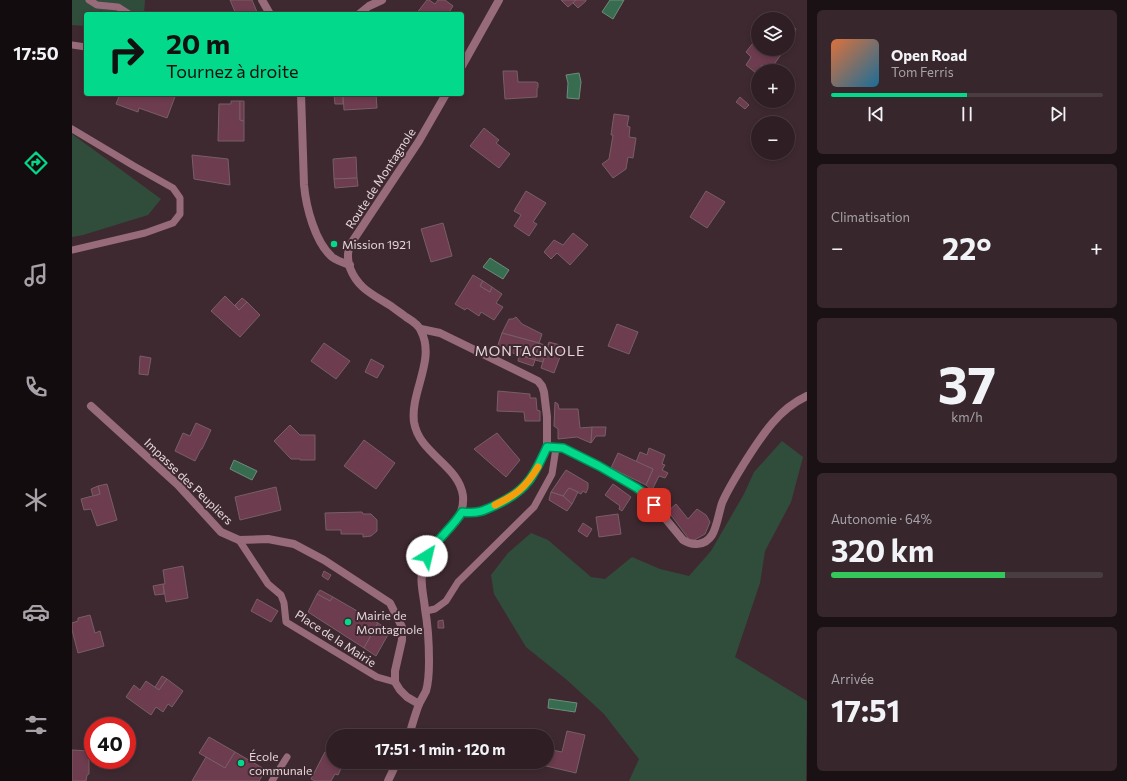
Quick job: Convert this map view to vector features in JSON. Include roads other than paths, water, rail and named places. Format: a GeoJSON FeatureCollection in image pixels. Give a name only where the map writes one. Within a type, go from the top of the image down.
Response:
{"type":"FeatureCollection","features":[{"type":"Feature","properties":{"kind":"street"},"geometry":{"type":"LineString","coordinates":[[262,0],[269,12]]}},
{"type":"Feature","properties":{"kind":"street"},"geometry":{"type":"LineString","coordinates":[[362,12],[369,6],[382,0]]}},
{"type":"Feature","properties":{"kind":"street"},"geometry":{"type":"LineString","coordinates":[[464,62],[499,0]]}},
{"type":"Feature","properties":{"kind":"street"},"geometry":{"type":"LineString","coordinates":[[301,96],[305,196],[313,224],[324,248],[332,257],[350,265]]}},
{"type":"Feature","properties":{"kind":"street","name":"Route de Montagnole"},"geometry":{"type":"LineString","coordinates":[[421,329],[391,306],[371,295],[356,279],[348,256],[349,248],[352,242],[419,141],[445,96]]}},
{"type":"Feature","properties":{"kind":"street"},"geometry":{"type":"LineString","coordinates":[[421,329],[440,333],[538,381],[542,386],[547,417],[547,447],[531,479],[521,490],[508,499],[484,511],[473,513],[462,512]]}},
{"type":"Feature","properties":{"kind":"street"},"geometry":{"type":"LineString","coordinates":[[411,729],[419,704],[426,691],[428,672],[428,634],[421,577],[423,567],[433,546],[456,522],[462,512],[463,497],[460,485],[454,475],[424,446],[414,424],[413,410],[425,356],[426,342],[421,329]]}},
{"type":"Feature","properties":{"kind":"street"},"geometry":{"type":"LineString","coordinates":[[547,447],[563,448],[599,466],[637,488],[646,495],[683,540],[690,544],[700,544],[712,536],[723,502],[762,435],[779,415],[790,405],[807,396]]}},
{"type":"Feature","properties":{"kind":"street","name":"Impasse des Peupliers"},"geometry":{"type":"LineString","coordinates":[[90,406],[178,485],[221,532],[239,540],[268,539],[294,544],[324,560],[390,603],[402,627],[402,640],[395,671],[395,682]]}},
{"type":"Feature","properties":{"kind":"street"},"geometry":{"type":"LineString","coordinates":[[395,682],[407,697],[419,704]]}},
{"type":"Feature","properties":{"kind":"street"},"geometry":{"type":"LineString","coordinates":[[388,781],[394,769]]}},
{"type":"Feature","properties":{"kind":"lane"},"geometry":{"type":"LineString","coordinates":[[89,0],[97,5],[118,7],[126,12]]}},
{"type":"Feature","properties":{"kind":"lane"},"geometry":{"type":"LineString","coordinates":[[72,45],[84,47]]}},
{"type":"Feature","properties":{"kind":"lane"},"geometry":{"type":"LineString","coordinates":[[72,129],[173,188],[180,198],[180,214],[173,223],[145,233],[72,250]]}},
{"type":"Feature","properties":{"kind":"lane"},"geometry":{"type":"LineString","coordinates":[[426,611],[435,609],[446,601],[458,582],[534,507],[552,474],[556,448]]}},
{"type":"Feature","properties":{"kind":"lane","name":"Place de la Mairie"},"geometry":{"type":"LineString","coordinates":[[239,540],[268,584],[281,595],[284,603],[286,622],[377,677],[395,682]]}},
{"type":"Feature","properties":{"kind":"lane"},"geometry":{"type":"LineString","coordinates":[[272,781],[287,757]]}},
{"type":"Feature","properties":{"kind":"place","name":"Mission 1921"},"geometry":{"type":"Point","coordinates":[334,244]}},
{"type":"Feature","properties":{"kind":"place","name":"Mairie de Montagnole"},"geometry":{"type":"Point","coordinates":[348,622]}},
{"type":"Feature","properties":{"kind":"place","name":"École communale"},"geometry":{"type":"Point","coordinates":[241,763]}},
{"type":"Feature","properties":{"kind":"district","name":"MONTAGNOLE"},"geometry":{"type":"Point","coordinates":[530,350]}}]}
